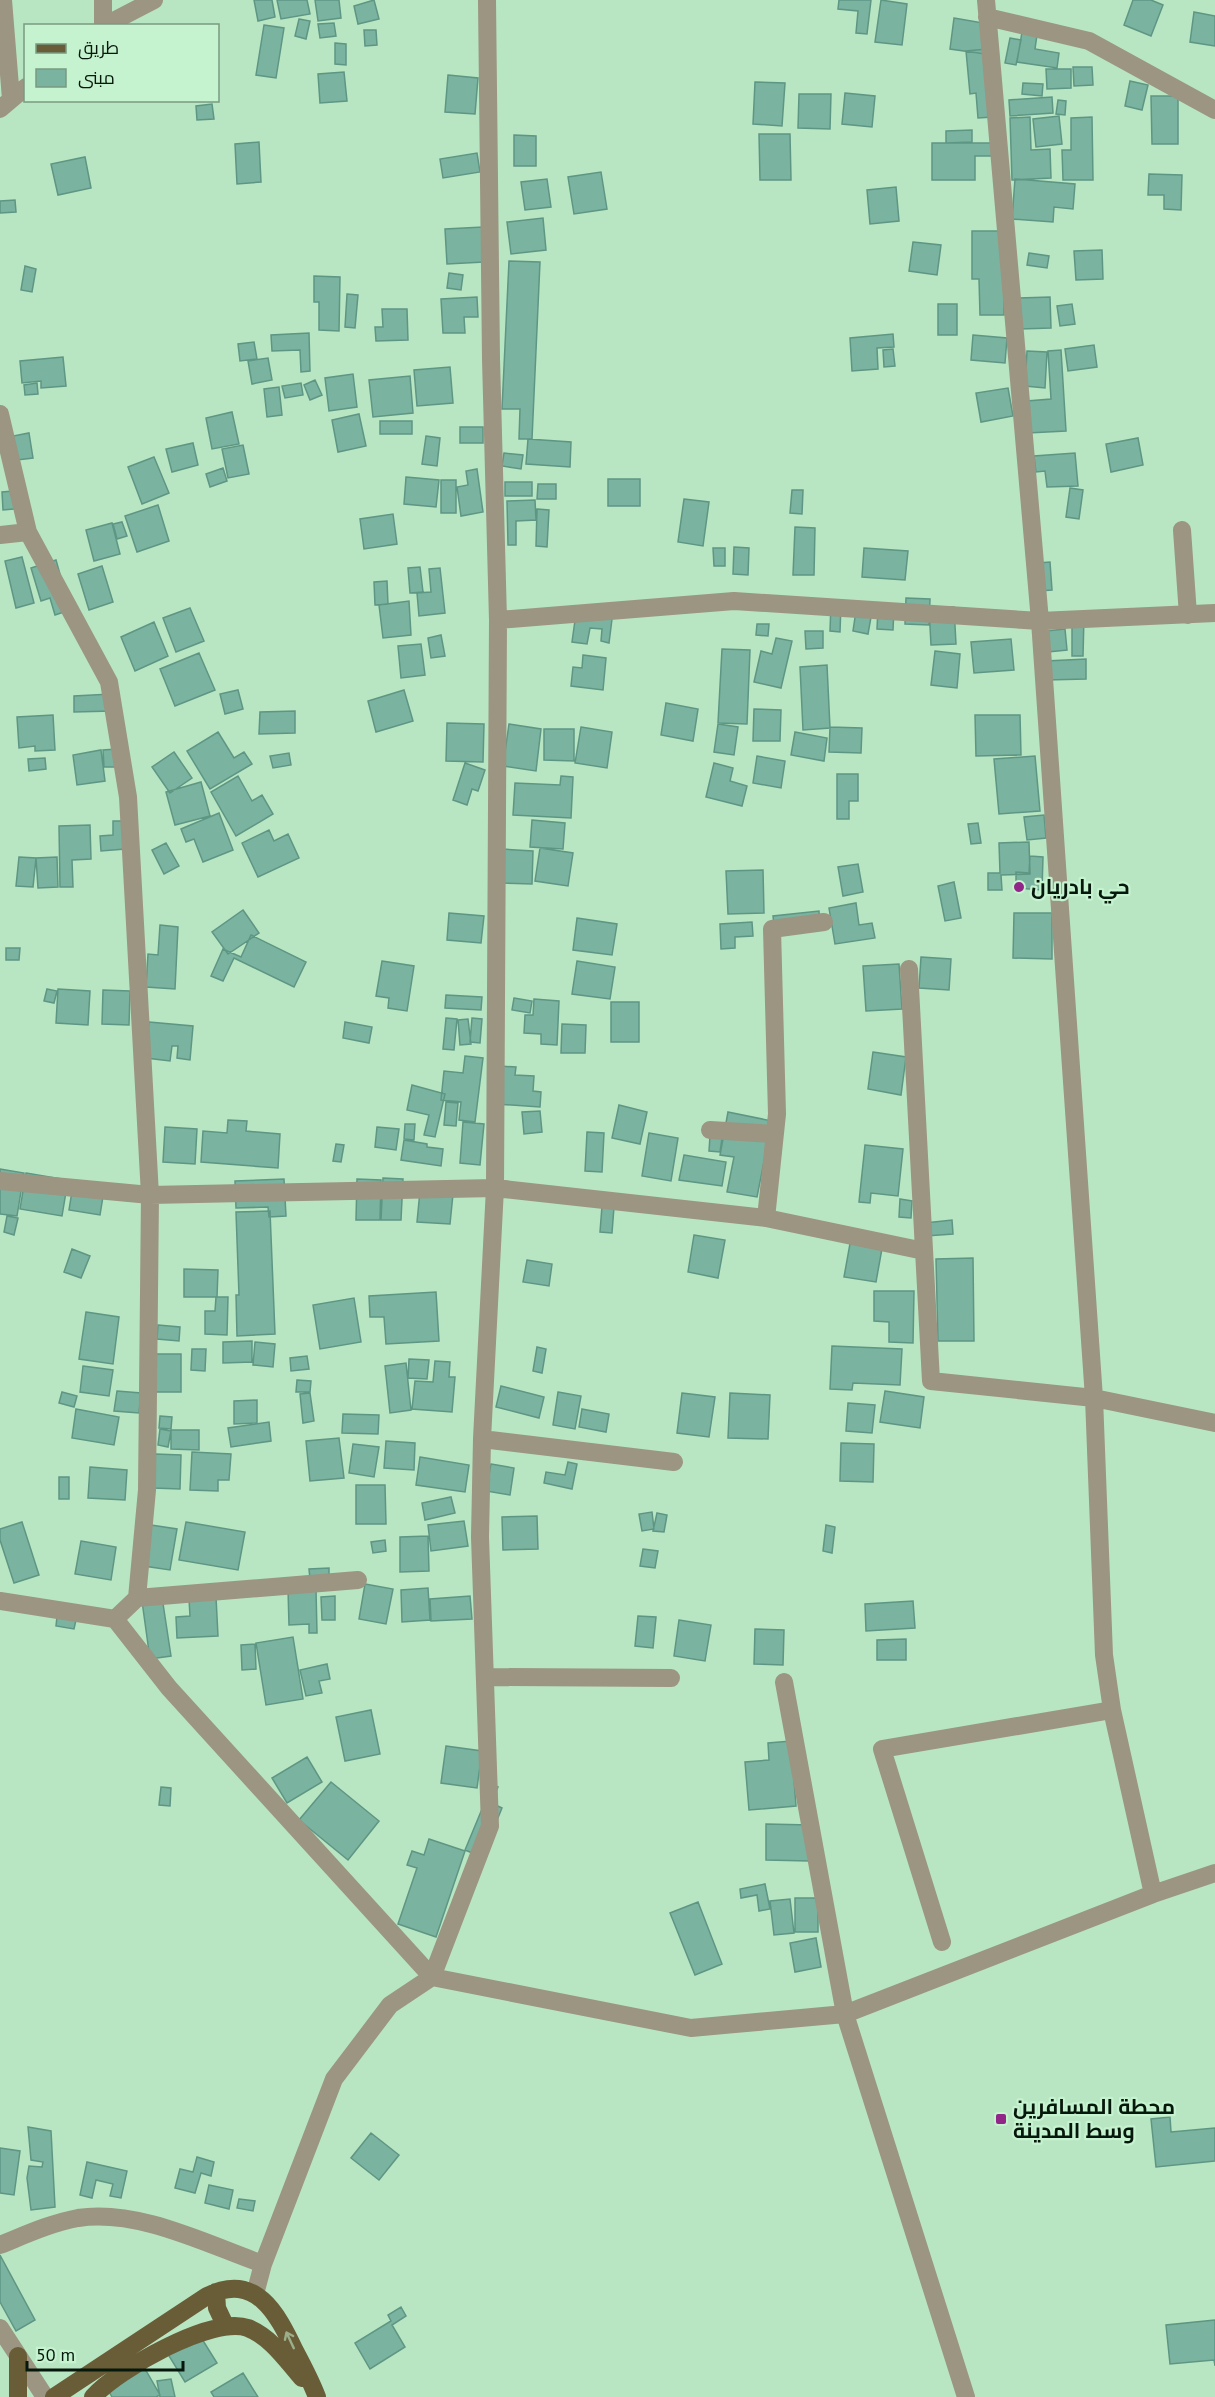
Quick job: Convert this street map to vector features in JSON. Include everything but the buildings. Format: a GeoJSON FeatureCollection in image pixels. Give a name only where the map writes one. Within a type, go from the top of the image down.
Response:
{"type":"FeatureCollection","features":[{"type":"Feature","properties":{"kind":"main road"},"geometry":{"type":"LineString","coordinates":[[93,2397],[126,2359],[216,2292],[237,2289],[255,2294],[268,2304],[282,2321],[316,2395]]}},
{"type":"Feature","properties":{"kind":"main road"},"geometry":{"type":"LineString","coordinates":[[216,2292],[217,2308],[225,2325]]}},
{"type":"Feature","properties":{"kind":"main road"},"geometry":{"type":"LineString","coordinates":[[244,2327],[255,2294]]}},
{"type":"Feature","properties":{"kind":"main road"},"geometry":{"type":"LineString","coordinates":[[54,2397],[126,2359],[225,2325],[244,2327],[270,2343],[316,2395]]}},
{"type":"Feature","properties":{"kind":"main road"},"geometry":{"type":"LineString","coordinates":[[18,2356],[18,2397]]}},
{"type":"Feature","properties":{"kind":"street"},"geometry":{"type":"LineString","coordinates":[[3,0],[4,100]]}},
{"type":"Feature","properties":{"kind":"street"},"geometry":{"type":"LineString","coordinates":[[102,0],[104,24]]}},
{"type":"Feature","properties":{"kind":"street"},"geometry":{"type":"LineString","coordinates":[[108,24],[154,0]]}},
{"type":"Feature","properties":{"kind":"street"},"geometry":{"type":"LineString","coordinates":[[255,2294],[263,2264],[334,2079],[390,2006],[432,1977],[490,1826],[480,1537],[482,1439],[495,1188],[498,620],[490,359],[487,0]]}},
{"type":"Feature","properties":{"kind":"street"},"geometry":{"type":"LineString","coordinates":[[1153,1894],[1112,1710],[1104,1655],[1094,1398],[1040,621],[986,8],[1089,41],[1215,110]]}},
{"type":"Feature","properties":{"kind":"street"},"geometry":{"type":"LineString","coordinates":[[4,100],[24,88]]}},
{"type":"Feature","properties":{"kind":"street"},"geometry":{"type":"LineString","coordinates":[[0,414],[28,532],[109,682],[128,797],[150,1195],[147,1490],[137,1598]]}},
{"type":"Feature","properties":{"kind":"street"},"geometry":{"type":"LineString","coordinates":[[1182,530],[1188,615]]}},
{"type":"Feature","properties":{"kind":"street"},"geometry":{"type":"LineString","coordinates":[[0,535],[28,532]]}},
{"type":"Feature","properties":{"kind":"street"},"geometry":{"type":"LineString","coordinates":[[498,620],[734,602],[1040,621],[1215,612]]}},
{"type":"Feature","properties":{"kind":"street"},"geometry":{"type":"LineString","coordinates":[[766,1218],[777,1077],[772,928],[824,922]]}},
{"type":"Feature","properties":{"kind":"street"},"geometry":{"type":"LineString","coordinates":[[909,969],[931,1381],[1094,1398],[1215,1423]]}},
{"type":"Feature","properties":{"kind":"street"},"geometry":{"type":"LineString","coordinates":[[710,1130],[774,1134]]}},
{"type":"Feature","properties":{"kind":"street"},"geometry":{"type":"LineString","coordinates":[[0,1181],[150,1195],[495,1188],[766,1218],[924,1251]]}},
{"type":"Feature","properties":{"kind":"street"},"geometry":{"type":"LineString","coordinates":[[482,1439],[674,1462]]}},
{"type":"Feature","properties":{"kind":"street"},"geometry":{"type":"LineString","coordinates":[[115,1619],[137,1598],[358,1580]]}},
{"type":"Feature","properties":{"kind":"street"},"geometry":{"type":"LineString","coordinates":[[0,1601],[115,1619],[169,1688],[432,1977],[691,2028],[845,2014],[1153,1894],[1215,1873]]}},
{"type":"Feature","properties":{"kind":"street"},"geometry":{"type":"LineString","coordinates":[[486,1677],[671,1678]]}},
{"type":"Feature","properties":{"kind":"street"},"geometry":{"type":"LineString","coordinates":[[783,1682],[845,2014],[966,2397]]}},
{"type":"Feature","properties":{"kind":"street"},"geometry":{"type":"LineString","coordinates":[[942,1942],[882,1749],[1112,1710]]}},
{"type":"Feature","properties":{"kind":"street"},"geometry":{"type":"LineString","coordinates":[[0,2245],[51,2225],[78,2218],[105,2216],[132,2219],[158,2226],[263,2264]]}},
{"type":"Feature","properties":{"kind":"street"},"geometry":{"type":"LineString","coordinates":[[0,2328],[45,2397]]}},
{"type":"Feature","properties":{"kind":"place","name":"حي بادريان"},"geometry":{"type":"Point","coordinates":[1019,887]}},
{"type":"Feature","properties":{"kind":"place","name":"محطة المسافرين وسط المدينة"},"geometry":{"type":"Point","coordinates":[1001,2119]}}]}
